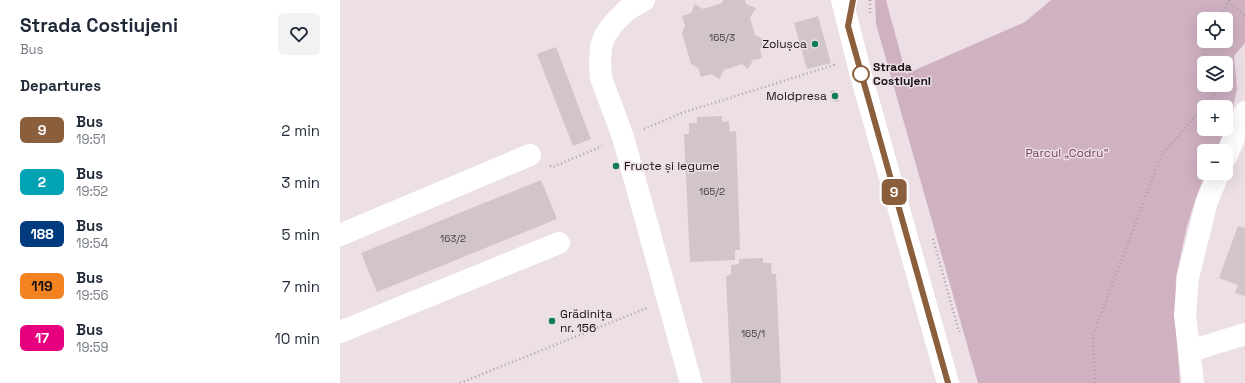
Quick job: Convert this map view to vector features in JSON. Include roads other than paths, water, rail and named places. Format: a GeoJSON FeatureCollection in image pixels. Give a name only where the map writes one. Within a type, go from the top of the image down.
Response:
{"type":"FeatureCollection","features":[{"type":"Feature","properties":{"kind":"main road"},"geometry":{"type":"LineString","coordinates":[[644,0],[627,10],[605,35],[601,47],[601,78],[623,137],[691,383]]}},
{"type":"Feature","properties":{"kind":"main road"},"geometry":{"type":"LineString","coordinates":[[842,0],[948,383]]}},
{"type":"Feature","properties":{"kind":"main road"},"geometry":{"type":"LineString","coordinates":[[848,26],[853,0]]}},
{"type":"Feature","properties":{"kind":"main road"},"geometry":{"type":"LineString","coordinates":[[1231,144],[1245,112]]}},
{"type":"Feature","properties":{"kind":"main road"},"geometry":{"type":"LineString","coordinates":[[340,235],[530,156]]}},
{"type":"Feature","properties":{"kind":"main road"},"geometry":{"type":"LineString","coordinates":[[1193,383],[1185,315],[1188,277],[1207,201],[1216,180]]}},
{"type":"Feature","properties":{"kind":"main road"},"geometry":{"type":"LineString","coordinates":[[340,332],[559,243]]}},
{"type":"Feature","properties":{"kind":"main road"},"geometry":{"type":"LineString","coordinates":[[1190,351],[1245,334]]}},
{"type":"Feature","properties":{"kind":"place","name":"Zolușca"},"geometry":{"type":"Point","coordinates":[815,44]}},
{"type":"Feature","properties":{"kind":"place","name":"Strada Costiujeni"},"geometry":{"type":"Point","coordinates":[861,74]}},
{"type":"Feature","properties":{"kind":"place","name":"Moldpresa"},"geometry":{"type":"Point","coordinates":[835,96]}},
{"type":"Feature","properties":{"kind":"place","name":"Fructe și legume"},"geometry":{"type":"Point","coordinates":[616,166]}},
{"type":"Feature","properties":{"kind":"place","name":"Grădinița nr. 156"},"geometry":{"type":"Point","coordinates":[552,321]}},
{"type":"Feature","properties":{"kind":"park label","name":"Parcul „Codru”"},"geometry":{"type":"Point","coordinates":[1067,153]}}]}
